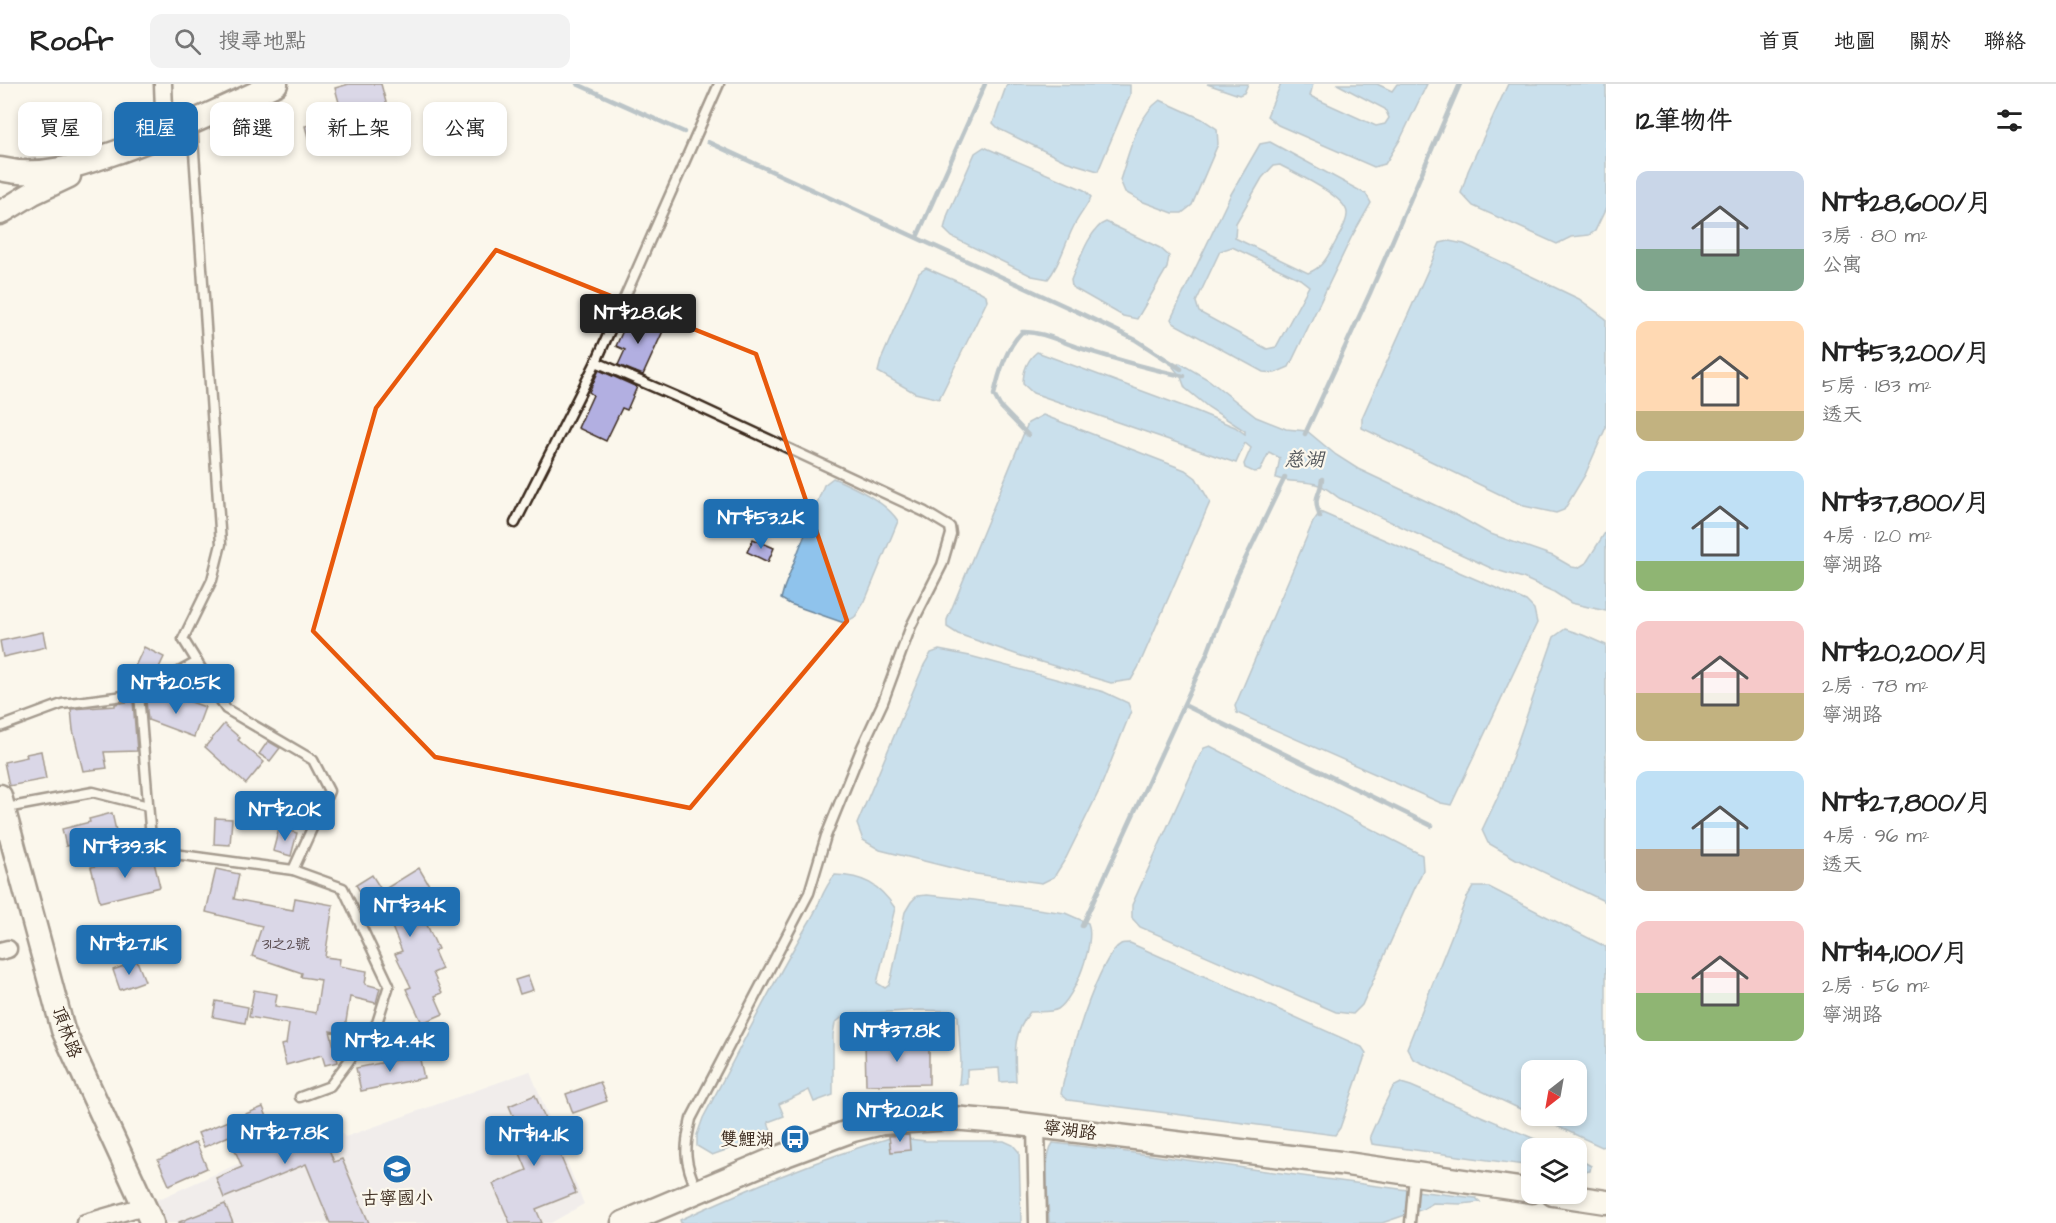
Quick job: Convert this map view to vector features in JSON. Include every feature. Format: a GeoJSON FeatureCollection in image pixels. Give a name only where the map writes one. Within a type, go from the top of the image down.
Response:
{"type":"FeatureCollection","features":[{"type":"Feature","properties":{"kind":"main road"},"geometry":{"type":"LineString","coordinates":[[198,120],[276,84]]}},
{"type":"Feature","properties":{"kind":"main road"},"geometry":{"type":"LineString","coordinates":[[0,170],[24,173],[65,169],[114,153]]}},
{"type":"Feature","properties":{"kind":"main road"},"geometry":{"type":"LineString","coordinates":[[0,213],[101,157]]}},
{"type":"Feature","properties":{"kind":"main road","name":"頂林路"},"geometry":{"type":"LineString","coordinates":[[1,802],[63,1030],[148,1215]]}},
{"type":"Feature","properties":{"kind":"main road","name":"寧湖路"},"geometry":{"type":"LineString","coordinates":[[636,1220],[697,1190],[819,1142],[882,1123],[952,1118],[1036,1126],[1414,1180],[1521,1190]]}},
{"type":"Feature","properties":{"kind":"main road"},"geometry":{"type":"LineString","coordinates":[[1587,1199],[1606,1202]]}},
{"type":"Feature","properties":{"kind":"street"},"geometry":{"type":"LineString","coordinates":[[163,84],[164,102]]}},
{"type":"Feature","properties":{"kind":"street"},"geometry":{"type":"LineString","coordinates":[[1036,1126],[1038,1223]]}},
{"type":"Feature","properties":{"kind":"street"},"geometry":{"type":"LineString","coordinates":[[85,1223],[148,1215]]}},
{"type":"Feature","properties":{"kind":"lane"},"geometry":{"type":"LineString","coordinates":[[514,523],[596,362],[719,84]]}},
{"type":"Feature","properties":{"kind":"lane"},"geometry":{"type":"LineString","coordinates":[[194,156],[221,544],[212,580],[183,639],[226,709],[313,760],[329,791],[293,870]]}},
{"type":"Feature","properties":{"kind":"lane"},"geometry":{"type":"LineString","coordinates":[[596,362],[811,458],[925,512],[950,527],[951,534],[942,565],[911,626],[883,702],[826,836],[809,893],[691,1119],[687,1135],[686,1164],[697,1190]]}},
{"type":"Feature","properties":{"kind":"lane"},"geometry":{"type":"LineString","coordinates":[[0,727],[63,704],[139,694],[196,662]]}},
{"type":"Feature","properties":{"kind":"lane"},"geometry":{"type":"LineString","coordinates":[[139,694],[152,851],[293,870],[343,888],[389,985],[378,1023],[330,1086],[300,1097]]}},
{"type":"Feature","properties":{"kind":"lane"},"geometry":{"type":"LineString","coordinates":[[1,802],[93,792],[148,806]]}},
{"type":"Feature","properties":{"kind":"lane"},"geometry":{"type":"LineString","coordinates":[[1410,1223],[1414,1180]]}},
{"type":"Feature","properties":{"kind":"highlighted area"},"geometry":{"type":"Polygon","coordinates":[[[496,250],[756,354],[847,621],[690,808],[435,757],[313,631],[376,408],[496,250]]]}},
{"type":"Feature","properties":{"kind":"shaded area","name":"古寧國小"},"geometry":{"type":"Polygon","coordinates":[[[530,1071],[584,1204],[551,1223],[162,1223],[152,1202],[332,1122],[345,1137],[530,1071]]]}},
{"type":"Feature","properties":{"kind":"water"},"geometry":{"type":"Polygon","coordinates":[[[1007,84],[1130,85],[1130,95],[1098,171],[1065,161],[999,129],[993,123],[1007,84]]]}},
{"type":"Feature","properties":{"kind":"water"},"geometry":{"type":"Polygon","coordinates":[[[1207,84],[1248,84],[1244,93],[1239,95],[1207,84]]]}},
{"type":"Feature","properties":{"kind":"water"},"geometry":{"type":"Polygon","coordinates":[[[1281,84],[1313,84],[1310,96],[1376,126],[1385,124],[1389,118],[1385,109],[1337,84],[1377,84],[1392,91],[1397,84],[1427,84],[1400,140],[1385,164],[1374,167],[1278,125],[1267,116],[1281,84]]]}},
{"type":"Feature","properties":{"kind":"water"},"geometry":{"type":"Polygon","coordinates":[[[1508,84],[1606,84],[1606,208],[1595,231],[1589,235],[1571,237],[1557,244],[1473,206],[1461,193],[1468,171],[1508,84]]]}},
{"type":"Feature","properties":{"kind":"water"},"geometry":{"type":"Polygon","coordinates":[[[1160,100],[1202,119],[1217,129],[1218,144],[1192,205],[1182,213],[1173,213],[1141,201],[1125,192],[1120,180],[1139,126],[1152,107],[1160,100]]]}},
{"type":"Feature","properties":{"kind":"water"},"geometry":{"type":"Polygon","coordinates":[[[1270,142],[1366,194],[1371,203],[1351,238],[1289,367],[1275,373],[1263,372],[1173,323],[1171,319],[1231,194],[1260,144],[1270,142]],[[1280,165],[1273,166],[1262,178],[1236,223],[1235,238],[1308,273],[1327,258],[1343,228],[1347,213],[1338,199],[1329,192],[1280,165]],[[1232,247],[1220,251],[1196,302],[1199,312],[1267,349],[1276,347],[1309,286],[1300,279],[1232,247]]]}},
{"type":"Feature","properties":{"kind":"water"},"geometry":{"type":"Polygon","coordinates":[[[984,147],[1084,190],[1091,197],[1072,229],[1057,266],[1048,279],[1032,276],[952,237],[944,229],[948,214],[975,153],[984,147]]]}},
{"type":"Feature","properties":{"kind":"water"},"geometry":{"type":"Polygon","coordinates":[[[1106,222],[1160,248],[1169,256],[1167,268],[1137,319],[1123,316],[1072,287],[1071,280],[1085,247],[1100,225],[1106,222]]]}},
{"type":"Feature","properties":{"kind":"water"},"geometry":{"type":"Polygon","coordinates":[[[1449,241],[1464,244],[1579,299],[1606,319],[1606,427],[1585,475],[1564,510],[1556,513],[1524,506],[1362,428],[1362,418],[1440,243],[1449,241]]]}},
{"type":"Feature","properties":{"kind":"water"},"geometry":{"type":"Polygon","coordinates":[[[926,268],[979,291],[986,295],[987,301],[939,399],[915,393],[878,372],[881,360],[919,273],[926,268]]]}},
{"type":"Feature","properties":{"kind":"water","name":"慈湖"},"geometry":{"type":"Polygon","coordinates":[[[1037,352],[1196,411],[1235,427],[1245,434],[1245,431],[1208,407],[1185,388],[1181,377],[1173,367],[1180,363],[1209,380],[1256,417],[1286,429],[1307,431],[1336,455],[1358,469],[1458,516],[1488,533],[1553,556],[1572,567],[1578,568],[1586,563],[1606,531],[1606,611],[1571,603],[1554,592],[1523,578],[1493,569],[1339,498],[1322,486],[1276,478],[1280,458],[1269,452],[1260,471],[1254,472],[1245,468],[1244,464],[1251,448],[1245,443],[1236,463],[1033,393],[1023,384],[1023,380],[1028,362],[1037,352]]]}},
{"type":"Feature","properties":{"kind":"water"},"geometry":{"type":"Polygon","coordinates":[[[1043,415],[1185,470],[1196,478],[1210,502],[1131,680],[1111,683],[1021,656],[958,634],[947,627],[947,620],[1028,423],[1043,415]]]}},
{"type":"Feature","properties":{"kind":"water"},"geometry":{"type":"Polygon","coordinates":[[[833,478],[877,501],[898,521],[865,601],[855,617],[844,623],[781,599],[824,485],[833,478]]]}},
{"type":"Feature","properties":{"kind":"water"},"geometry":{"type":"Polygon","coordinates":[[[1320,512],[1526,601],[1534,609],[1537,623],[1451,805],[1441,803],[1237,713],[1235,706],[1313,522],[1320,512]]]}},
{"type":"Feature","properties":{"kind":"water"},"geometry":{"type":"Polygon","coordinates":[[[1565,629],[1606,645],[1606,902],[1488,843],[1482,830],[1501,790],[1554,637],[1565,629]]]}},
{"type":"Feature","properties":{"kind":"water"},"geometry":{"type":"Polygon","coordinates":[[[939,650],[970,656],[1104,692],[1128,703],[1131,711],[1100,789],[1066,858],[1054,877],[1042,883],[976,874],[880,850],[863,840],[857,824],[924,665],[931,653],[939,650]]]}},
{"type":"Feature","properties":{"kind":"water"},"geometry":{"type":"Polygon","coordinates":[[[1210,746],[1422,855],[1423,870],[1362,1005],[1353,1014],[1336,1012],[1140,927],[1132,918],[1132,905],[1199,757],[1204,748],[1210,746]]]}},
{"type":"Feature","properties":{"kind":"water"},"geometry":{"type":"Polygon","coordinates":[[[835,875],[854,877],[870,883],[883,893],[895,908],[877,983],[885,988],[889,985],[892,975],[905,912],[917,896],[927,895],[1065,913],[1088,923],[1090,931],[1087,955],[1077,982],[1058,1009],[1030,1012],[1024,1020],[1017,1037],[1016,1081],[1000,1082],[999,1068],[967,1070],[967,1084],[959,1084],[961,1062],[958,1016],[952,1011],[920,1010],[844,1016],[835,1023],[833,1035],[833,1095],[814,1102],[809,1090],[779,1104],[784,1116],[768,1122],[772,1134],[712,1155],[697,1146],[697,1135],[703,1118],[827,885],[835,875]]]}},
{"type":"Feature","properties":{"kind":"water"},"geometry":{"type":"Polygon","coordinates":[[[1473,887],[1489,887],[1606,947],[1606,1146],[1602,1147],[1587,1138],[1557,1126],[1587,1126],[1587,1060],[1521,1060],[1521,1109],[1413,1059],[1407,1048],[1473,887]]]}},
{"type":"Feature","properties":{"kind":"water"},"geometry":{"type":"Polygon","coordinates":[[[1130,943],[1362,1047],[1366,1053],[1340,1128],[1335,1135],[1068,1100],[1061,1094],[1076,1038],[1093,990],[1112,953],[1121,944],[1130,943]]]}},
{"type":"Feature","properties":{"kind":"water"},"geometry":{"type":"Polygon","coordinates":[[[1401,1083],[1411,1086],[1532,1138],[1521,1138],[1521,1165],[1372,1144],[1370,1136],[1393,1087],[1401,1083]]]}},
{"type":"Feature","properties":{"kind":"water","name":"雙鯉湖"},"geometry":{"type":"Polygon","coordinates":[[[890,1138],[891,1152],[910,1150],[909,1139],[1004,1141],[1013,1145],[1019,1152],[1021,1223],[681,1223],[680,1220],[783,1175],[890,1138]]]}},
{"type":"Feature","properties":{"kind":"water"},"geometry":{"type":"Polygon","coordinates":[[[1053,1143],[1476,1198],[1480,1202],[1433,1203],[1423,1209],[1382,1223],[1049,1223],[1047,1170],[1053,1143]]]}},
{"type":"Feature","properties":{"kind":"water"},"geometry":{"type":"Polygon","coordinates":[[[1587,1164],[1591,1166],[1590,1171],[1587,1171],[1587,1164]]]}},
{"type":"Feature","properties":{"kind":"building"},"geometry":{"type":"Polygon","coordinates":[[[349,84],[381,84],[386,102],[339,102],[335,88],[349,84]]]}},
{"type":"Feature","properties":{"kind":"building"},"geometry":{"type":"Polygon","coordinates":[[[630,315],[663,331],[643,375],[618,365],[625,350],[616,346],[630,315]]]}},
{"type":"Feature","properties":{"kind":"building"},"geometry":{"type":"Polygon","coordinates":[[[599,370],[637,387],[627,410],[622,408],[606,441],[578,428],[593,395],[589,392],[599,370]]]}},
{"type":"Feature","properties":{"kind":"building"},"geometry":{"type":"Polygon","coordinates":[[[753,539],[774,548],[768,562],[747,552],[753,539]]]}},
{"type":"Feature","properties":{"kind":"building"},"geometry":{"type":"Polygon","coordinates":[[[43,632],[46,647],[3,657],[0,641],[43,632]]]}},
{"type":"Feature","properties":{"kind":"building"},"geometry":{"type":"Polygon","coordinates":[[[144,647],[164,657],[154,678],[147,683],[131,675],[144,647]]]}},
{"type":"Feature","properties":{"kind":"building"},"geometry":{"type":"Polygon","coordinates":[[[183,699],[205,707],[194,737],[148,720],[146,701],[183,699]]]}},
{"type":"Feature","properties":{"kind":"building"},"geometry":{"type":"Polygon","coordinates":[[[133,701],[137,751],[104,752],[107,768],[83,771],[73,730],[71,709],[115,706],[115,704],[133,701]]]}},
{"type":"Feature","properties":{"kind":"building"},"geometry":{"type":"Polygon","coordinates":[[[224,724],[240,738],[238,740],[264,762],[246,784],[205,747],[224,724]]]}},
{"type":"Feature","properties":{"kind":"building"},"geometry":{"type":"Polygon","coordinates":[[[268,741],[280,748],[270,761],[259,754],[268,741]]]}},
{"type":"Feature","properties":{"kind":"building"},"geometry":{"type":"Polygon","coordinates":[[[41,751],[46,779],[9,786],[4,762],[41,751]]]}},
{"type":"Feature","properties":{"kind":"building"},"geometry":{"type":"Polygon","coordinates":[[[112,813],[117,835],[66,846],[62,829],[90,822],[89,819],[112,813]]]}},
{"type":"Feature","properties":{"kind":"building"},"geometry":{"type":"Polygon","coordinates":[[[215,818],[232,819],[230,845],[214,844],[215,818]]]}},
{"type":"Feature","properties":{"kind":"building"},"geometry":{"type":"Polygon","coordinates":[[[279,828],[297,833],[291,856],[273,851],[279,828]]]}},
{"type":"Feature","properties":{"kind":"building"},"geometry":{"type":"Polygon","coordinates":[[[153,858],[160,887],[100,902],[91,867],[120,860],[121,866],[153,858]]]}},
{"type":"Feature","properties":{"kind":"building"},"geometry":{"type":"Polygon","coordinates":[[[419,868],[429,885],[417,893],[429,923],[427,925],[438,949],[434,951],[442,969],[433,973],[442,993],[435,996],[443,1014],[422,1023],[406,989],[411,987],[395,954],[402,951],[384,908],[374,914],[356,885],[372,875],[382,891],[419,868]]]}},
{"type":"Feature","properties":{"kind":"building"},"geometry":{"type":"Polygon","coordinates":[[[216,869],[239,874],[234,899],[293,910],[295,898],[333,905],[325,957],[340,959],[339,966],[367,971],[365,984],[380,988],[376,1003],[350,997],[344,1034],[330,1031],[338,1062],[325,1065],[322,1055],[286,1065],[281,1045],[286,1044],[289,1024],[249,1017],[254,990],[277,994],[275,1006],[316,1013],[321,980],[301,977],[302,973],[252,956],[262,926],[206,912],[216,869]]]}},
{"type":"Feature","properties":{"kind":"building"},"geometry":{"type":"Polygon","coordinates":[[[137,961],[145,981],[120,990],[113,970],[137,961]]]}},
{"type":"Feature","properties":{"kind":"building"},"geometry":{"type":"Polygon","coordinates":[[[528,976],[533,990],[520,994],[515,980],[528,976]]]}},
{"type":"Feature","properties":{"kind":"building"},"geometry":{"type":"Polygon","coordinates":[[[216,1001],[248,1007],[245,1023],[213,1017],[216,1001]]]}},
{"type":"Feature","properties":{"kind":"building"},"geometry":{"type":"Polygon","coordinates":[[[929,1042],[929,1084],[866,1085],[865,1043],[929,1042]]]}},
{"type":"Feature","properties":{"kind":"building"},"geometry":{"type":"Polygon","coordinates":[[[419,1055],[424,1078],[361,1091],[356,1068],[419,1055]]]}},
{"type":"Feature","properties":{"kind":"building"},"geometry":{"type":"Polygon","coordinates":[[[600,1082],[607,1101],[573,1113],[566,1094],[600,1082]]]}},
{"type":"Feature","properties":{"kind":"building"},"geometry":{"type":"Polygon","coordinates":[[[535,1095],[576,1193],[536,1209],[542,1223],[510,1223],[493,1184],[527,1170],[511,1132],[519,1129],[509,1106],[535,1095]]]}},
{"type":"Feature","properties":{"kind":"building"},"geometry":{"type":"Polygon","coordinates":[[[263,1107],[281,1151],[323,1134],[334,1162],[342,1159],[369,1223],[330,1223],[306,1164],[224,1198],[216,1178],[242,1167],[229,1136],[204,1147],[198,1133],[263,1107]]]}},
{"type":"Feature","properties":{"kind":"building"},"geometry":{"type":"Polygon","coordinates":[[[909,1135],[910,1150],[891,1152],[889,1136],[909,1135]]]}},
{"type":"Feature","properties":{"kind":"building"},"geometry":{"type":"Polygon","coordinates":[[[196,1142],[207,1168],[169,1185],[158,1160],[196,1142]]]}},
{"type":"Feature","properties":{"kind":"building"},"geometry":{"type":"Polygon","coordinates":[[[225,1204],[233,1223],[179,1223],[179,1222],[225,1204]]]}},
{"type":"Feature","properties":{"kind":"waterway"},"geometry":{"type":"LineString","coordinates":[[577,84],[684,132]]}},
{"type":"Feature","properties":{"kind":"waterway"},"geometry":{"type":"LineString","coordinates":[[917,237],[985,84]]}},
{"type":"Feature","properties":{"kind":"waterway"},"geometry":{"type":"LineString","coordinates":[[1305,434],[1370,293],[1460,84]]}},
{"type":"Feature","properties":{"kind":"waterway"},"geometry":{"type":"LineString","coordinates":[[708,142],[1078,312],[1136,340],[1181,369]]}},
{"type":"Feature","properties":{"kind":"waterway"},"geometry":{"type":"LineString","coordinates":[[1028,435],[1000,406],[994,395],[1007,353],[1022,332],[1044,335],[1119,360],[1184,376]]}},
{"type":"Feature","properties":{"kind":"waterway"},"geometry":{"type":"LineString","coordinates":[[1082,926],[1207,654],[1237,576],[1285,477]]}},
{"type":"Feature","properties":{"kind":"waterway"},"geometry":{"type":"LineString","coordinates":[[1320,517],[1317,500],[1322,479]]}},
{"type":"Feature","properties":{"kind":"waterway"},"geometry":{"type":"LineString","coordinates":[[1184,705],[1432,826]]}},
{"type":"Feature","properties":{"kind":"place","name":"雙鯉湖"},"geometry":{"type":"Point","coordinates":[795,1139]}},
{"type":"Feature","properties":{"kind":"place","name":"古寧國小"},"geometry":{"type":"Point","coordinates":[397,1169]}}]}
